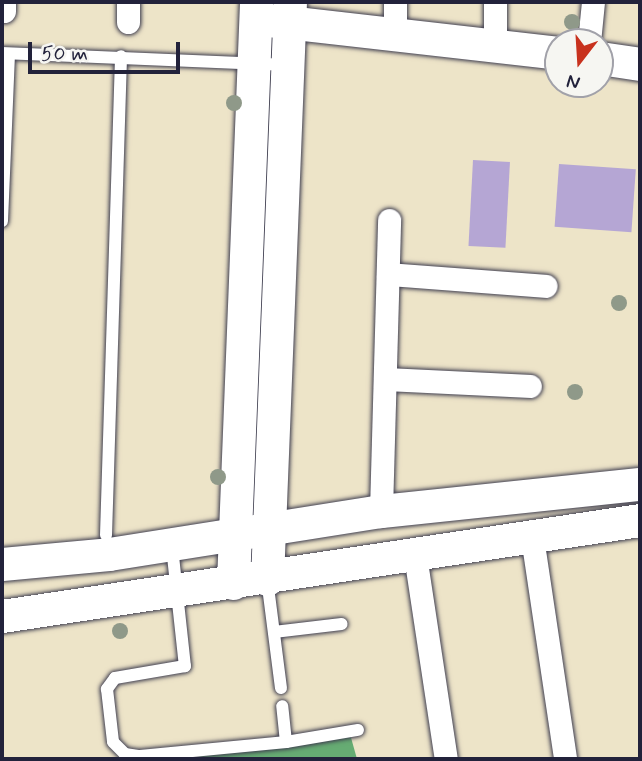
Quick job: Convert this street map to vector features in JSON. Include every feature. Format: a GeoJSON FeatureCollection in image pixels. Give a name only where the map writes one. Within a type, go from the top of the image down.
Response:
{"type":"FeatureCollection","features":[{"type":"Feature","properties":{"kind":"street"},"geometry":{"type":"LineString","coordinates":[[495,2],[495,44]]}},
{"type":"Feature","properties":{"kind":"street"},"geometry":{"type":"LineString","coordinates":[[590,28],[593,2]]}},
{"type":"Feature","properties":{"kind":"street"},"geometry":{"type":"LineString","coordinates":[[233,583],[233,532],[256,64],[256,11],[395,16],[495,44],[544,51]]}},
{"type":"Feature","properties":{"kind":"street"},"geometry":{"type":"LineString","coordinates":[[267,579],[267,526],[292,65],[290,11]]}},
{"type":"Feature","properties":{"kind":"street"},"geometry":{"type":"LineString","coordinates":[[614,60],[640,64]]}},
{"type":"Feature","properties":{"kind":"street"},"geometry":{"type":"LineString","coordinates":[[381,511],[387,379],[389,220]]}},
{"type":"Feature","properties":{"kind":"street"},"geometry":{"type":"LineString","coordinates":[[388,274],[546,286]]}},
{"type":"Feature","properties":{"kind":"street"},"geometry":{"type":"LineString","coordinates":[[387,379],[530,386]]}},
{"type":"Feature","properties":{"kind":"street"},"geometry":{"type":"LineString","coordinates":[[2,564],[171,543],[267,526],[381,511],[640,484]]}},
{"type":"Feature","properties":{"kind":"street"},"geometry":{"type":"LineString","coordinates":[[2,616],[267,579],[640,520]]}},
{"type":"Feature","properties":{"kind":"street"},"geometry":{"type":"LineString","coordinates":[[532,537],[565,759]]}},
{"type":"Feature","properties":{"kind":"street"},"geometry":{"type":"LineString","coordinates":[[415,555],[446,759]]}},
{"type":"Feature","properties":{"kind":"lane"},"geometry":{"type":"LineString","coordinates":[[2,221],[5,53],[292,65]]}},
{"type":"Feature","properties":{"kind":"lane"},"geometry":{"type":"LineString","coordinates":[[106,535],[121,56]]}},
{"type":"Feature","properties":{"kind":"lane"},"geometry":{"type":"LineString","coordinates":[[171,543],[185,666],[115,678],[107,689],[113,742],[125,754],[140,756],[286,742],[358,730]]}},
{"type":"Feature","properties":{"kind":"lane"},"geometry":{"type":"LineString","coordinates":[[267,579],[281,688]]}},
{"type":"Feature","properties":{"kind":"lane"},"geometry":{"type":"LineString","coordinates":[[274,632],[342,624]]}},
{"type":"Feature","properties":{"kind":"lane"},"geometry":{"type":"LineString","coordinates":[[282,706],[286,742]]}},
{"type":"Feature","properties":{"kind":"green space"},"geometry":{"type":"Polygon","coordinates":[[[350,734],[357,759],[180,759],[350,734]]]}},
{"type":"Feature","properties":{"kind":"building"},"geometry":{"type":"Polygon","coordinates":[[[473,160],[510,162],[505,248],[468,246],[473,160]]]}},
{"type":"Feature","properties":{"kind":"building"},"geometry":{"type":"Polygon","coordinates":[[[559,164],[636,169],[631,232],[555,227],[559,164]]]}}]}
